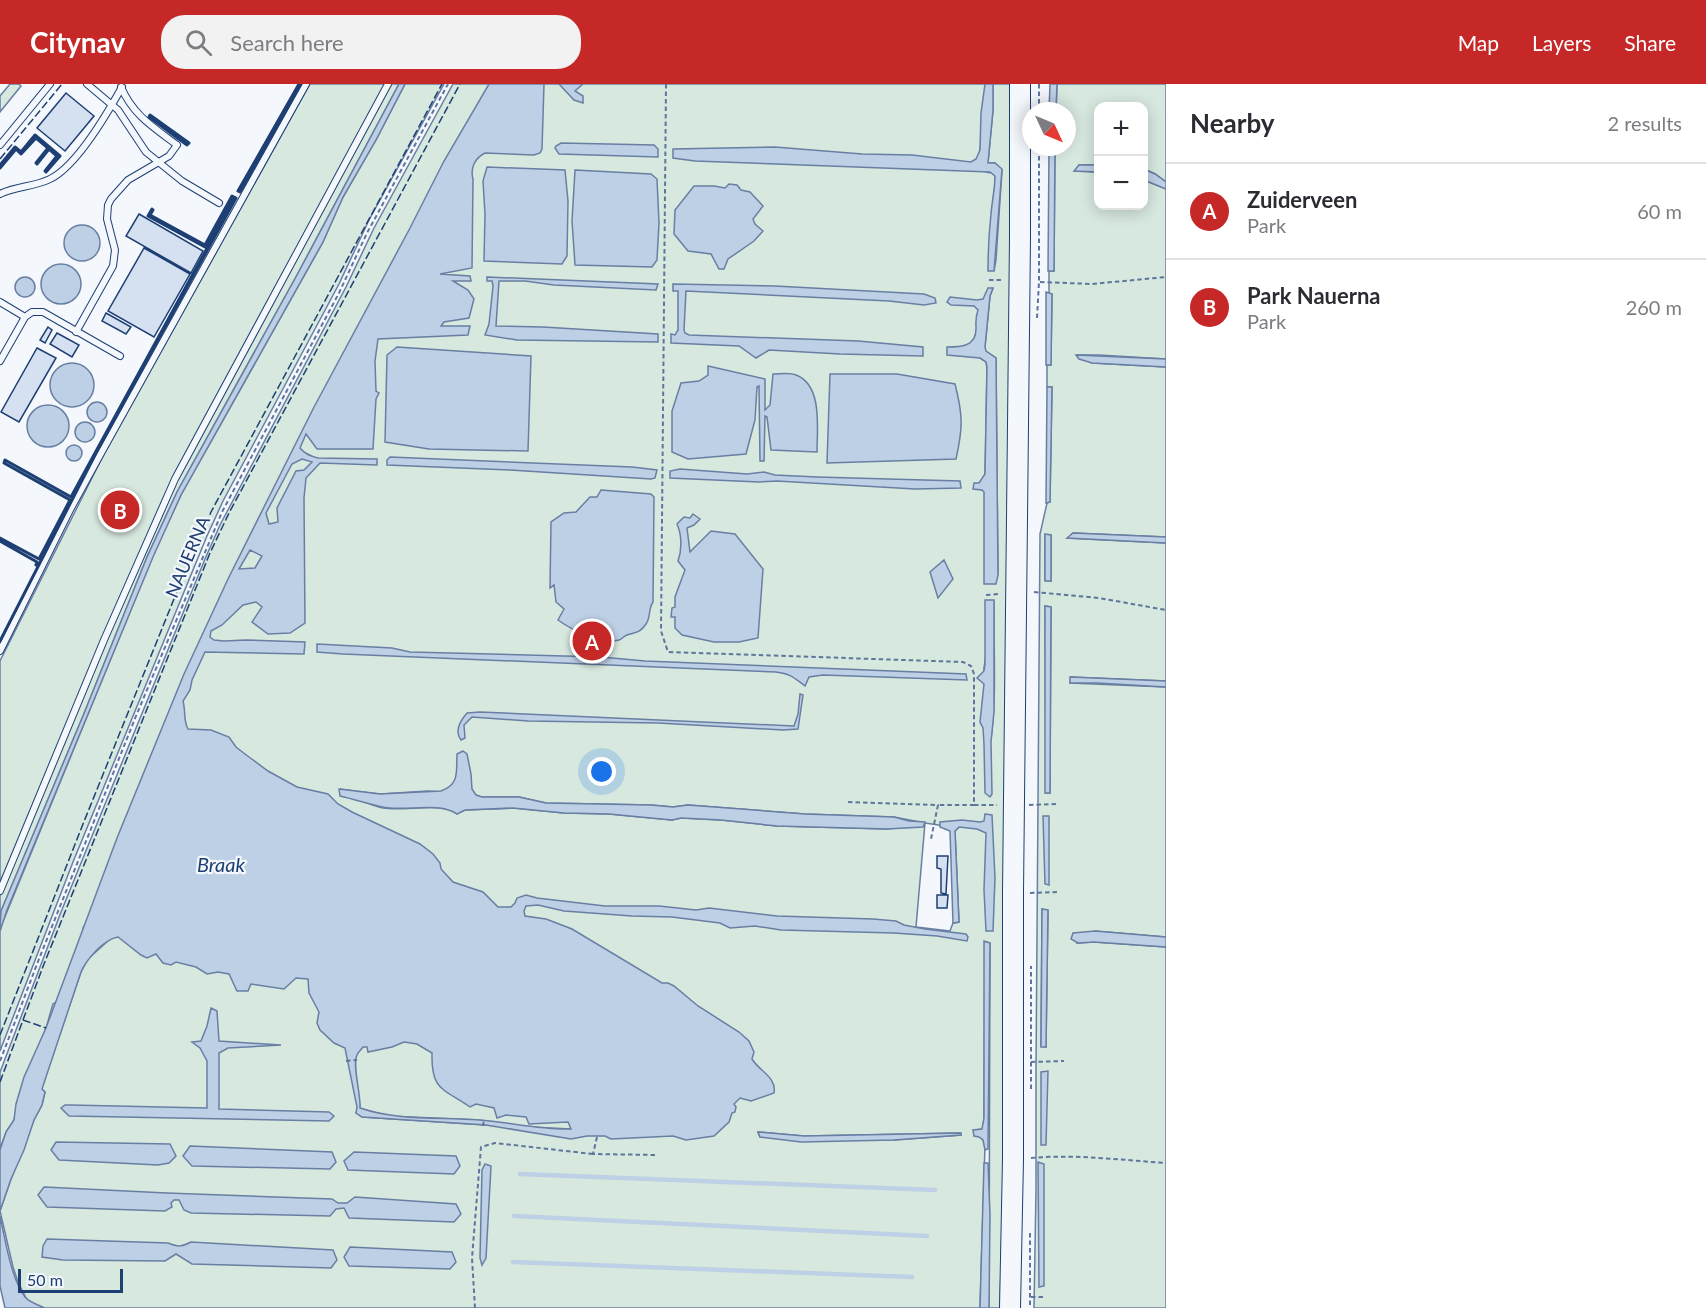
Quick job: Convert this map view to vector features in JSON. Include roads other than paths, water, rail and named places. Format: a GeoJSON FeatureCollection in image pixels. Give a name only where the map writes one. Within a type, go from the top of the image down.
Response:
{"type":"FeatureCollection","features":[{"type":"Feature","properties":{"kind":"main road"},"geometry":{"type":"LineString","coordinates":[[1011,1303],[1020,84]]}},
{"type":"Feature","properties":{"kind":"lane"},"geometry":{"type":"LineString","coordinates":[[0,145],[50,84]]}},
{"type":"Feature","properties":{"kind":"lane"},"geometry":{"type":"LineString","coordinates":[[87,84],[118,110],[146,152],[182,182],[219,203]]}},
{"type":"Feature","properties":{"kind":"lane"},"geometry":{"type":"LineString","coordinates":[[0,651],[100,454],[306,84]]}},
{"type":"Feature","properties":{"kind":"lane"},"geometry":{"type":"LineString","coordinates":[[0,891],[175,479],[388,84]]}},
{"type":"Feature","properties":{"kind":"lane"},"geometry":{"type":"LineString","coordinates":[[0,194],[41,183],[65,169],[77,157],[122,86]]}},
{"type":"Feature","properties":{"kind":"lane"},"geometry":{"type":"LineString","coordinates":[[76,332],[113,266],[115,250],[107,219],[111,199],[128,180],[169,156],[177,145],[139,116],[129,103],[122,86]]}},
{"type":"Feature","properties":{"kind":"lane"},"geometry":{"type":"LineString","coordinates":[[0,302],[25,317]]}},
{"type":"Feature","properties":{"kind":"lane"},"geometry":{"type":"LineString","coordinates":[[0,361],[25,317],[32,312],[43,312],[120,356]]}},
{"type":"Feature","properties":{"kind":"water"},"geometry":{"type":"Polygon","coordinates":[[[399,84],[405,84],[343,197],[323,242],[181,495],[153,557],[0,931],[1,911],[147,557],[177,492],[399,84]]]}},
{"type":"Feature","properties":{"kind":"water","name":"Braak"},"geometry":{"type":"Polygon","coordinates":[[[489,84],[544,84],[540,153],[534,155],[485,153],[476,161],[472,171],[472,268],[440,274],[470,276],[471,281],[453,281],[468,290],[474,299],[469,318],[444,322],[441,326],[470,326],[468,335],[378,339],[375,361],[376,391],[379,393],[376,399],[373,449],[317,449],[306,434],[300,448],[310,456],[377,459],[377,465],[320,463],[306,478],[304,498],[305,623],[290,633],[268,634],[252,622],[262,607],[256,602],[243,605],[222,625],[211,631],[210,637],[214,640],[305,642],[304,654],[205,652],[192,680],[190,690],[183,701],[188,729],[211,730],[229,737],[236,747],[268,771],[297,787],[328,794],[338,804],[352,812],[420,844],[433,854],[440,863],[441,869],[453,882],[483,892],[498,907],[511,907],[517,898],[526,895],[605,906],[659,906],[696,910],[709,908],[777,916],[873,919],[966,934],[967,941],[894,933],[781,930],[755,926],[730,928],[720,923],[672,917],[564,911],[538,905],[526,906],[525,916],[546,919],[572,929],[662,983],[674,986],[698,1006],[749,1041],[754,1052],[752,1059],[770,1078],[774,1093],[751,1101],[740,1098],[734,1104],[735,1112],[732,1113],[729,1122],[714,1136],[686,1140],[673,1136],[611,1139],[605,1136],[587,1136],[571,1139],[486,1125],[362,1117],[356,1113],[357,1107],[345,1048],[334,1043],[320,1030],[317,1023],[319,1012],[309,993],[308,979],[296,978],[284,989],[251,984],[248,991],[237,991],[229,974],[218,972],[207,974],[196,967],[176,962],[171,965],[163,963],[156,954],[147,958],[118,937],[96,951],[81,972],[42,1089],[45,1092],[42,1105],[34,1120],[0,1211],[0,1150],[6,1132],[14,1120],[24,1077],[46,1028],[117,838],[184,674],[228,579],[313,409],[444,161],[489,84]],[[302,459],[292,464],[266,513],[269,524],[278,522],[277,508],[296,471],[304,470],[312,462],[302,459]],[[250,550],[239,569],[255,568],[262,556],[250,550]],[[404,1042],[368,1052],[367,1047],[363,1047],[357,1054],[360,1108],[404,1117],[479,1120],[571,1129],[568,1122],[529,1124],[526,1117],[506,1115],[497,1118],[494,1108],[476,1104],[470,1107],[446,1092],[436,1082],[432,1053],[417,1044],[404,1042]]]}},
{"type":"Feature","properties":{"kind":"water"},"geometry":{"type":"Polygon","coordinates":[[[559,84],[583,84],[575,91],[583,96],[583,103],[574,100],[559,84]]]}},
{"type":"Feature","properties":{"kind":"water"},"geometry":{"type":"Polygon","coordinates":[[[985,84],[993,84],[988,163],[995,163],[1002,169],[994,271],[988,271],[995,186],[995,176],[990,172],[695,161],[673,158],[673,149],[775,147],[862,154],[912,155],[971,162],[976,159],[980,150],[985,84]]]}},
{"type":"Feature","properties":{"kind":"water"},"geometry":{"type":"Polygon","coordinates":[[[1050,84],[1057,84],[1056,102],[1049,102],[1050,84]]]}},
{"type":"Feature","properties":{"kind":"water"},"geometry":{"type":"Polygon","coordinates":[[[561,143],[654,145],[658,149],[658,157],[559,154],[555,148],[561,143]]]}},
{"type":"Feature","properties":{"kind":"water"},"geometry":{"type":"Polygon","coordinates":[[[1049,156],[1055,156],[1054,271],[1048,271],[1049,156]]]}},
{"type":"Feature","properties":{"kind":"water"},"geometry":{"type":"Polygon","coordinates":[[[1079,165],[1094,165],[1094,172],[1074,171],[1079,165]]]}},
{"type":"Feature","properties":{"kind":"water"},"geometry":{"type":"Polygon","coordinates":[[[487,167],[565,170],[568,201],[567,256],[562,264],[484,261],[483,181],[487,167]]]}},
{"type":"Feature","properties":{"kind":"water"},"geometry":{"type":"Polygon","coordinates":[[[575,170],[651,174],[657,179],[659,223],[657,260],[652,267],[575,265],[572,221],[575,170]]]}},
{"type":"Feature","properties":{"kind":"water"},"geometry":{"type":"Polygon","coordinates":[[[1148,171],[1166,182],[1166,189],[1148,182],[1148,171]]]}},
{"type":"Feature","properties":{"kind":"water"},"geometry":{"type":"Polygon","coordinates":[[[729,184],[737,185],[741,190],[750,192],[763,206],[753,219],[763,231],[754,241],[728,259],[724,269],[719,269],[711,254],[688,251],[674,234],[675,210],[694,186],[725,188],[729,184]]]}},
{"type":"Feature","properties":{"kind":"water"},"geometry":{"type":"Polygon","coordinates":[[[82,225],[95,230],[100,243],[95,256],[82,261],[69,256],[64,243],[69,230],[82,225]]]}},
{"type":"Feature","properties":{"kind":"water"},"geometry":{"type":"Polygon","coordinates":[[[61,264],[75,270],[81,284],[75,298],[61,304],[47,298],[41,284],[47,270],[61,264]]]}},
{"type":"Feature","properties":{"kind":"water"},"geometry":{"type":"Polygon","coordinates":[[[25,277],[32,280],[35,287],[32,294],[25,297],[18,294],[15,287],[18,280],[25,277]]]}},
{"type":"Feature","properties":{"kind":"water"},"geometry":{"type":"Polygon","coordinates":[[[487,277],[658,284],[656,290],[499,281],[496,326],[658,334],[658,342],[517,340],[485,335],[489,324],[493,286],[492,281],[487,281],[487,277]]]}},
{"type":"Feature","properties":{"kind":"water"},"geometry":{"type":"Polygon","coordinates":[[[673,284],[775,286],[924,294],[935,298],[936,303],[924,305],[889,301],[686,291],[684,330],[689,335],[858,341],[923,347],[923,356],[769,350],[756,358],[739,346],[671,343],[671,334],[675,335],[678,330],[678,291],[673,291],[673,284]]]}},
{"type":"Feature","properties":{"kind":"water"},"geometry":{"type":"Polygon","coordinates":[[[988,288],[993,288],[990,296],[985,347],[986,351],[996,358],[998,575],[996,584],[984,584],[984,492],[973,489],[974,483],[979,483],[985,474],[986,362],[980,358],[947,355],[947,347],[966,345],[973,339],[978,310],[974,306],[951,305],[947,302],[950,297],[983,299],[988,288]]]}},
{"type":"Feature","properties":{"kind":"water"},"geometry":{"type":"Polygon","coordinates":[[[1046,292],[1052,294],[1051,365],[1046,365],[1046,292]]]}},
{"type":"Feature","properties":{"kind":"water"},"geometry":{"type":"Polygon","coordinates":[[[397,347],[531,356],[528,451],[429,449],[385,442],[387,355],[397,347]]]}},
{"type":"Feature","properties":{"kind":"water"},"geometry":{"type":"Polygon","coordinates":[[[1076,355],[1166,359],[1166,367],[1092,363],[1079,359],[1076,355]]]}},
{"type":"Feature","properties":{"kind":"water"},"geometry":{"type":"Polygon","coordinates":[[[72,363],[87,370],[94,385],[87,400],[72,407],[57,400],[50,385],[57,370],[72,363]]]}},
{"type":"Feature","properties":{"kind":"water"},"geometry":{"type":"Polygon","coordinates":[[[708,366],[765,379],[765,410],[770,405],[773,374],[794,374],[805,380],[811,388],[817,409],[817,452],[771,450],[765,416],[764,461],[760,461],[759,386],[757,387],[755,420],[746,454],[688,459],[672,452],[672,411],[681,383],[699,381],[708,375],[708,366]]]}},
{"type":"Feature","properties":{"kind":"water"},"geometry":{"type":"Polygon","coordinates":[[[830,374],[897,374],[955,384],[960,404],[961,422],[956,459],[827,463],[830,374]]]}},
{"type":"Feature","properties":{"kind":"water"},"geometry":{"type":"Polygon","coordinates":[[[1047,387],[1052,387],[1050,502],[1046,503],[1047,387]]]}},
{"type":"Feature","properties":{"kind":"water"},"geometry":{"type":"Polygon","coordinates":[[[97,402],[104,405],[107,412],[104,419],[97,422],[90,419],[87,412],[90,405],[97,402]]]}},
{"type":"Feature","properties":{"kind":"water"},"geometry":{"type":"Polygon","coordinates":[[[48,405],[56,406],[63,411],[68,418],[68,434],[63,441],[56,446],[48,447],[40,446],[33,441],[28,434],[27,426],[28,418],[33,411],[40,406],[48,405]]]}},
{"type":"Feature","properties":{"kind":"water"},"geometry":{"type":"Polygon","coordinates":[[[81,422],[89,422],[95,428],[95,436],[89,442],[81,442],[75,436],[75,428],[81,422]]]}},
{"type":"Feature","properties":{"kind":"water"},"geometry":{"type":"Polygon","coordinates":[[[71,445],[77,445],[82,453],[80,459],[71,461],[66,456],[66,450],[71,445]]]}},
{"type":"Feature","properties":{"kind":"water"},"geometry":{"type":"Polygon","coordinates":[[[390,457],[657,470],[655,478],[651,479],[387,465],[390,457]]]}},
{"type":"Feature","properties":{"kind":"water"},"geometry":{"type":"Polygon","coordinates":[[[680,469],[747,474],[764,472],[775,475],[817,477],[960,481],[961,488],[915,489],[777,481],[670,478],[670,471],[680,469]]]}},
{"type":"Feature","properties":{"kind":"water"},"geometry":{"type":"Polygon","coordinates":[[[601,490],[651,494],[654,497],[653,602],[646,624],[640,631],[612,641],[587,636],[558,620],[564,609],[556,602],[554,585],[550,588],[551,522],[564,513],[576,512],[590,497],[597,497],[601,490]]]}},
{"type":"Feature","properties":{"kind":"water"},"geometry":{"type":"Polygon","coordinates":[[[693,514],[700,519],[687,528],[690,552],[711,531],[735,534],[763,569],[758,638],[739,642],[714,642],[682,635],[675,628],[675,617],[671,617],[672,608],[675,607],[675,597],[685,570],[678,561],[681,542],[677,524],[684,517],[690,518],[693,514]]]}},
{"type":"Feature","properties":{"kind":"water"},"geometry":{"type":"Polygon","coordinates":[[[1073,533],[1166,537],[1166,543],[1067,538],[1073,533]]]}},
{"type":"Feature","properties":{"kind":"water"},"geometry":{"type":"Polygon","coordinates":[[[1045,534],[1051,535],[1051,581],[1045,581],[1045,534]]]}},
{"type":"Feature","properties":{"kind":"water"},"geometry":{"type":"Polygon","coordinates":[[[944,560],[953,579],[938,598],[930,572],[944,560]]]}},
{"type":"Feature","properties":{"kind":"water"},"geometry":{"type":"Polygon","coordinates":[[[985,600],[994,600],[994,712],[991,742],[992,794],[990,797],[985,793],[983,728],[980,722],[984,684],[977,678],[984,671],[985,664],[985,600]]]}},
{"type":"Feature","properties":{"kind":"water"},"geometry":{"type":"Polygon","coordinates":[[[1045,606],[1051,607],[1050,793],[1045,793],[1045,606]]]}},
{"type":"Feature","properties":{"kind":"water"},"geometry":{"type":"Polygon","coordinates":[[[317,644],[392,648],[410,652],[601,657],[645,661],[966,674],[967,680],[823,675],[809,677],[805,686],[792,676],[776,672],[343,654],[317,652],[317,644]]]}},
{"type":"Feature","properties":{"kind":"water"},"geometry":{"type":"Polygon","coordinates":[[[1070,677],[1166,681],[1166,687],[1070,683],[1070,677]]]}},
{"type":"Feature","properties":{"kind":"water"},"geometry":{"type":"Polygon","coordinates":[[[800,694],[803,695],[798,729],[658,723],[528,721],[472,717],[464,725],[465,738],[461,740],[458,733],[460,723],[467,713],[480,712],[794,726],[800,694]]]}},
{"type":"Feature","properties":{"kind":"water"},"geometry":{"type":"Polygon","coordinates":[[[463,751],[467,754],[472,789],[476,795],[482,797],[519,797],[546,803],[673,807],[688,805],[805,814],[894,817],[925,822],[923,827],[887,829],[777,826],[721,820],[681,818],[672,820],[513,808],[465,810],[457,814],[450,810],[431,807],[382,807],[340,796],[339,789],[380,794],[441,791],[454,781],[457,772],[457,754],[463,751]]]}},
{"type":"Feature","properties":{"kind":"water"},"geometry":{"type":"Polygon","coordinates":[[[985,814],[992,815],[995,878],[993,931],[986,931],[984,890],[986,833],[977,829],[959,827],[955,831],[959,922],[953,923],[950,831],[940,827],[940,822],[984,821],[985,814]]]}},
{"type":"Feature","properties":{"kind":"water"},"geometry":{"type":"Polygon","coordinates":[[[1043,816],[1049,816],[1049,885],[1045,884],[1043,816]]]}},
{"type":"Feature","properties":{"kind":"water"},"geometry":{"type":"Polygon","coordinates":[[[1042,909],[1048,910],[1046,1047],[1041,1047],[1042,909]]]}},
{"type":"Feature","properties":{"kind":"water"},"geometry":{"type":"Polygon","coordinates":[[[1095,931],[1166,937],[1166,947],[1078,943],[1071,939],[1073,933],[1095,931]]]}},
{"type":"Feature","properties":{"kind":"water"},"geometry":{"type":"Polygon","coordinates":[[[984,941],[990,943],[988,1149],[985,1150],[983,1140],[974,1136],[973,1130],[982,1129],[984,1118],[984,941]]]}},
{"type":"Feature","properties":{"kind":"water"},"geometry":{"type":"Polygon","coordinates":[[[211,1008],[217,1011],[219,1041],[281,1045],[228,1048],[219,1053],[219,1109],[329,1112],[334,1116],[329,1121],[69,1116],[61,1108],[70,1105],[207,1108],[207,1061],[200,1048],[192,1042],[201,1041],[211,1008]]]}},
{"type":"Feature","properties":{"kind":"water"},"geometry":{"type":"Polygon","coordinates":[[[1048,1071],[1046,1145],[1041,1145],[1041,1072],[1048,1071]]]}},
{"type":"Feature","properties":{"kind":"water"},"geometry":{"type":"Polygon","coordinates":[[[758,1132],[804,1136],[961,1133],[961,1135],[894,1140],[801,1142],[760,1137],[758,1132]]]}},
{"type":"Feature","properties":{"kind":"water"},"geometry":{"type":"Polygon","coordinates":[[[56,1142],[170,1144],[176,1156],[169,1163],[158,1165],[59,1160],[51,1150],[56,1142]]]}},
{"type":"Feature","properties":{"kind":"water"},"geometry":{"type":"Polygon","coordinates":[[[190,1146],[332,1152],[336,1162],[330,1169],[192,1166],[183,1156],[190,1146]]]}},
{"type":"Feature","properties":{"kind":"water"},"geometry":{"type":"Polygon","coordinates":[[[354,1152],[456,1156],[460,1166],[454,1174],[348,1170],[344,1161],[354,1152]]]}},
{"type":"Feature","properties":{"kind":"water"},"geometry":{"type":"Polygon","coordinates":[[[1038,1162],[1044,1164],[1044,1286],[1039,1287],[1038,1162]]]}},
{"type":"Feature","properties":{"kind":"water"},"geometry":{"type":"Polygon","coordinates":[[[984,1163],[988,1163],[990,1215],[989,1308],[980,1308],[984,1163]]]}},
{"type":"Feature","properties":{"kind":"water"},"geometry":{"type":"Polygon","coordinates":[[[485,1164],[491,1166],[486,1258],[482,1265],[480,1258],[482,1170],[485,1164]]]}},
{"type":"Feature","properties":{"kind":"water"},"geometry":{"type":"Polygon","coordinates":[[[44,1187],[332,1199],[338,1203],[347,1203],[355,1197],[456,1204],[461,1214],[454,1222],[349,1218],[344,1208],[336,1209],[330,1216],[191,1213],[184,1210],[179,1200],[174,1200],[171,1203],[172,1207],[165,1211],[47,1207],[38,1195],[44,1187]]]}},
{"type":"Feature","properties":{"kind":"water"},"geometry":{"type":"Polygon","coordinates":[[[0,1216],[9,1258],[20,1289],[25,1297],[45,1308],[5,1308],[0,1286],[0,1216]]]}},
{"type":"Feature","properties":{"kind":"water"},"geometry":{"type":"Polygon","coordinates":[[[47,1239],[168,1243],[180,1246],[191,1242],[333,1250],[337,1260],[331,1268],[192,1264],[176,1254],[165,1261],[63,1260],[42,1257],[43,1246],[47,1239]]]}},
{"type":"Feature","properties":{"kind":"water"},"geometry":{"type":"Polygon","coordinates":[[[350,1247],[452,1252],[456,1262],[450,1269],[349,1266],[344,1257],[350,1247]]]}},
{"type":"Feature","properties":{"kind":"waterway"},"geometry":{"type":"LineString","coordinates":[[520,1174],[935,1190]]}},
{"type":"Feature","properties":{"kind":"waterway"},"geometry":{"type":"LineString","coordinates":[[514,1216],[927,1236]]}},
{"type":"Feature","properties":{"kind":"waterway"},"geometry":{"type":"LineString","coordinates":[[513,1262],[912,1277]]}},
{"type":"Feature","properties":{"kind":"place","name":"Park Nauerna"},"geometry":{"type":"Point","coordinates":[120,510]}},
{"type":"Feature","properties":{"kind":"place","name":"Zuiderveen"},"geometry":{"type":"Point","coordinates":[592,641]}}]}
